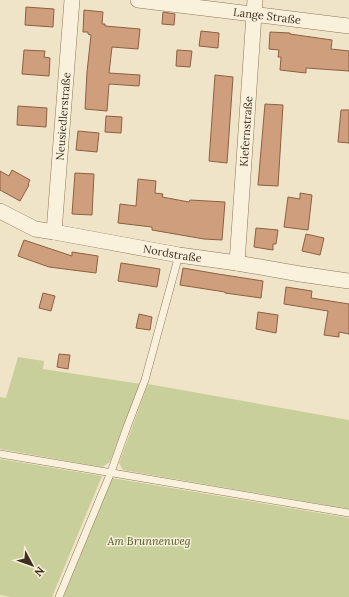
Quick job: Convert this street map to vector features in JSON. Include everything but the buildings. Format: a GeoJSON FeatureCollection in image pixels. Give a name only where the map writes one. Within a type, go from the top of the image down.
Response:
{"type":"FeatureCollection","features":[{"type":"Feature","properties":{"kind":"street","name":"Neusiedlerstraße"},"geometry":{"type":"LineString","coordinates":[[54,232],[72,0]]}},
{"type":"Feature","properties":{"kind":"street","name":"Lange Straße"},"geometry":{"type":"LineString","coordinates":[[138,0],[255,7],[349,26]]}},
{"type":"Feature","properties":{"kind":"street","name":"Kiefernstraße"},"geometry":{"type":"LineString","coordinates":[[237,263],[255,7]]}},
{"type":"Feature","properties":{"kind":"street","name":"Nordstraße"},"geometry":{"type":"LineString","coordinates":[[0,211],[35,230],[349,281]]}},
{"type":"Feature","properties":{"kind":"lane"},"geometry":{"type":"LineString","coordinates":[[59,597],[111,472],[145,380],[179,254]]}},
{"type":"Feature","properties":{"kind":"lane"},"geometry":{"type":"LineString","coordinates":[[0,454],[349,513]]}},
{"type":"Feature","properties":{"kind":"green space"},"geometry":{"type":"Polygon","coordinates":[[[18,357],[44,361],[43,369],[141,384],[110,462],[102,467],[0,449],[0,397],[6,398],[18,357]]]}},
{"type":"Feature","properties":{"kind":"green space"},"geometry":{"type":"Polygon","coordinates":[[[148,384],[349,420],[349,509],[123,470],[119,463],[148,384]]]}},
{"type":"Feature","properties":{"kind":"green space","name":"Am Brunnenweg"},"geometry":{"type":"Polygon","coordinates":[[[0,459],[102,476],[52,597],[11,597],[0,595],[0,459]]]}},
{"type":"Feature","properties":{"kind":"green space","name":"Am Brunnenweg"},"geometry":{"type":"Polygon","coordinates":[[[112,478],[349,518],[349,597],[63,597],[112,478]]]}}]}
